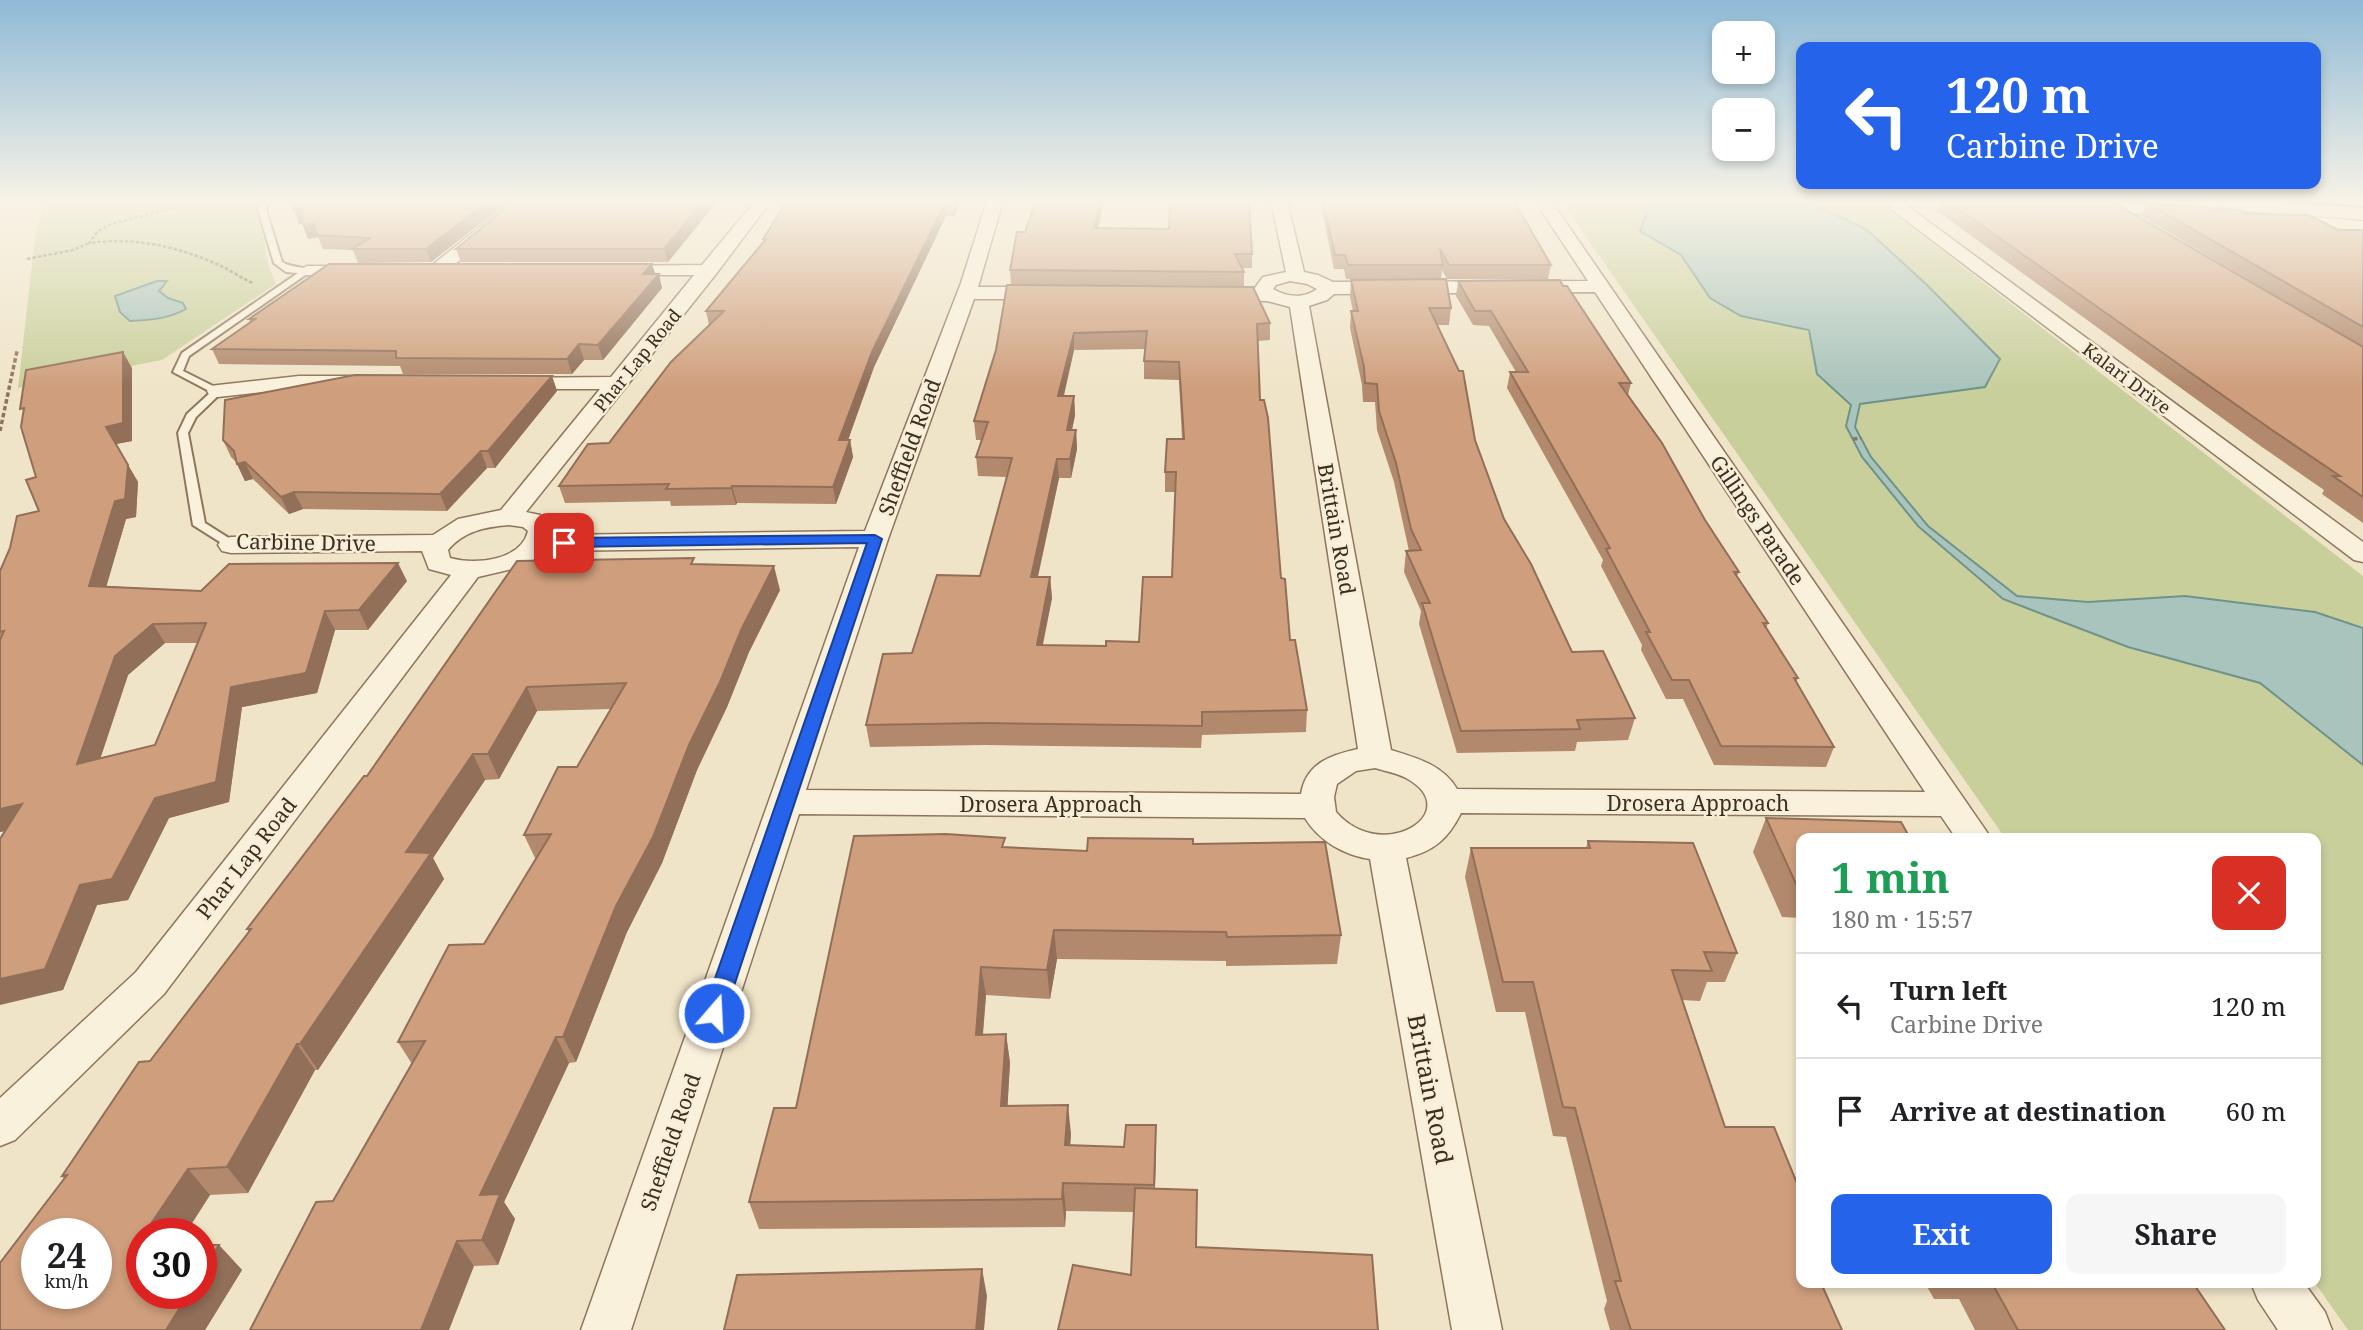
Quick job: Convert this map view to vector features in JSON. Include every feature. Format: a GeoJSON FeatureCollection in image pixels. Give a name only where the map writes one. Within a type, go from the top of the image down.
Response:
{"type":"FeatureCollection","features":[{"type":"Feature","properties":{"kind":"street"},"geometry":{"type":"LineString","coordinates":[[440,263],[430,271],[464,271]]}},
{"type":"Feature","properties":{"kind":"street","name":"Phar Lap Road"},"geometry":{"type":"LineString","coordinates":[[509,517],[715,263]]}},
{"type":"Feature","properties":{"kind":"street","name":"Sheffield Road"},"geometry":{"type":"LineString","coordinates":[[607,1330],[875,539],[976,263]]}},
{"type":"Feature","properties":{"kind":"street","name":"Brittain Road"},"geometry":{"type":"LineString","coordinates":[[1292,263],[1376,757]]}},
{"type":"Feature","properties":{"kind":"street","name":"Gillings Parade"},"geometry":{"type":"LineString","coordinates":[[1585,263],[1971,833]]}},
{"type":"Feature","properties":{"kind":"street","name":"Kalari Drive"},"geometry":{"type":"LineString","coordinates":[[1973,263],[2363,554]]}},
{"type":"Feature","properties":{"kind":"street"},"geometry":{"type":"LineString","coordinates":[[601,271],[710,270]]}},
{"type":"Feature","properties":{"kind":"street"},"geometry":{"type":"LineString","coordinates":[[307,271],[384,271]]}},
{"type":"Feature","properties":{"kind":"street"},"geometry":{"type":"LineString","coordinates":[[1200,288],[1267,289],[1278,278],[1297,289],[1320,297],[1327,288],[1600,286]]}},
{"type":"Feature","properties":{"kind":"street"},"geometry":{"type":"LineString","coordinates":[[968,288],[1067,288]]}},
{"type":"Feature","properties":{"kind":"street"},"geometry":{"type":"LineString","coordinates":[[218,391],[299,382],[382,382]]}},
{"type":"Feature","properties":{"kind":"street"},"geometry":{"type":"LineString","coordinates":[[493,383],[618,383]]}},
{"type":"Feature","properties":{"kind":"street"},"geometry":{"type":"LineString","coordinates":[[509,517],[537,524],[541,536],[531,550],[510,562],[469,570],[446,567],[438,563],[435,550],[440,543],[461,527],[509,517]]}},
{"type":"Feature","properties":{"kind":"street"},"geometry":{"type":"LineString","coordinates":[[538,543],[875,539]]}},
{"type":"Feature","properties":{"kind":"street","name":"Carbine Drive"},"geometry":{"type":"LineString","coordinates":[[231,545],[440,543]]}},
{"type":"Feature","properties":{"kind":"street","name":"Phar Lap Road"},"geometry":{"type":"LineString","coordinates":[[0,1126],[150,983],[469,570]]}},
{"type":"Feature","properties":{"kind":"street"},"geometry":{"type":"LineString","coordinates":[[1376,757],[1403,762],[1426,774],[1440,789],[1445,801],[1442,823],[1427,838],[1409,846],[1386,848],[1348,839],[1328,824],[1316,806],[1317,786],[1329,770],[1350,760],[1376,757]]}},
{"type":"Feature","properties":{"kind":"street","name":"Drosera Approach"},"geometry":{"type":"LineString","coordinates":[[1445,801],[1951,804]]}},
{"type":"Feature","properties":{"kind":"street","name":"Drosera Approach"},"geometry":{"type":"LineString","coordinates":[[785,803],[1316,806]]}},
{"type":"Feature","properties":{"kind":"street","name":"Brittain Road"},"geometry":{"type":"LineString","coordinates":[[1386,848],[1477,1330]]}},
{"type":"Feature","properties":{"kind":"street"},"geometry":{"type":"LineString","coordinates":[[2278,1288],[2307,1330]]}},
{"type":"Feature","properties":{"kind":"lane"},"geometry":{"type":"LineString","coordinates":[[278,263],[289,270],[307,271]]}},
{"type":"Feature","properties":{"kind":"lane"},"geometry":{"type":"LineString","coordinates":[[218,391],[178,372],[185,355],[307,271]]}},
{"type":"Feature","properties":{"kind":"lane","name":"Carbine Drive"},"geometry":{"type":"LineString","coordinates":[[218,391],[191,416],[183,433],[199,525],[231,545]]}},
{"type":"Feature","properties":{"kind":"path"},"geometry":{"type":"LineString","coordinates":[[209,263],[247,281],[283,287]]}},
{"type":"Feature","properties":{"kind":"path"},"geometry":{"type":"LineString","coordinates":[[0,430],[18,351]]}},
{"type":"Feature","properties":{"kind":"path"},"geometry":{"type":"LineString","coordinates":[[1853,439],[1861,438]]}},
{"type":"Feature","properties":{"kind":"green space"},"geometry":{"type":"Polygon","coordinates":[[[32,263],[268,263],[276,284],[162,360],[18,388],[32,263]]]}},
{"type":"Feature","properties":{"kind":"green space"},"geometry":{"type":"Polygon","coordinates":[[[1604,263],[1958,263],[2363,576],[2363,1330],[2348,1330],[2319,1288],[2321,1288],[2321,833],[2002,833],[1604,263]]]}},
{"type":"Feature","properties":{"kind":"water"},"geometry":{"type":"Polygon","coordinates":[[[1686,263],[1903,263],[2000,359],[1985,387],[1860,404],[1855,427],[1871,457],[1928,526],[2017,596],[2088,602],[2185,596],[2315,612],[2363,628],[2363,765],[2260,683],[2128,647],[2003,599],[1918,526],[1862,457],[1846,426],[1851,405],[1817,374],[1809,330],[1741,316],[1710,298],[1686,263]]]}},
{"type":"Feature","properties":{"kind":"water"},"geometry":{"type":"Polygon","coordinates":[[[157,281],[167,281],[159,291],[168,298],[183,303],[186,309],[166,317],[130,321],[120,312],[115,296],[157,281]]]}},
{"type":"Feature","properties":{"kind":"building"},"geometry":{"type":"Polygon","coordinates":[[[746,263],[916,263],[872,352],[839,440],[850,440],[833,487],[732,486],[666,489],[669,484],[559,486],[588,444],[609,443],[671,362],[724,311],[706,311],[746,263]]]}},
{"type":"Feature","properties":{"kind":"building"},"geometry":{"type":"Polygon","coordinates":[[[1011,263],[1240,263],[1244,272],[1010,270],[1011,263]]]}},
{"type":"Feature","properties":{"kind":"building"},"geometry":{"type":"Polygon","coordinates":[[[1347,263],[1443,265],[1348,265],[1347,263]]]}},
{"type":"Feature","properties":{"kind":"building"},"geometry":{"type":"Polygon","coordinates":[[[1448,263],[1551,265],[1449,265],[1448,263]]]}},
{"type":"Feature","properties":{"kind":"building"},"geometry":{"type":"Polygon","coordinates":[[[2035,263],[2218,263],[2363,347],[2363,497],[2333,476],[2340,476],[2035,263]]]}},
{"type":"Feature","properties":{"kind":"building"},"geometry":{"type":"Polygon","coordinates":[[[2252,263],[2363,263],[2363,327],[2252,263]]]}},
{"type":"Feature","properties":{"kind":"building"},"geometry":{"type":"Polygon","coordinates":[[[329,264],[652,264],[643,274],[659,274],[598,345],[579,344],[567,359],[396,358],[396,351],[212,349],[255,319],[249,319],[329,264]]]}},
{"type":"Feature","properties":{"kind":"building"},"geometry":{"type":"Polygon","coordinates":[[[1446,279],[1451,308],[1429,308],[1459,371],[1463,371],[1475,440],[1504,519],[1531,564],[1572,652],[1603,651],[1635,718],[1577,720],[1580,729],[1461,731],[1422,603],[1430,603],[1406,551],[1421,550],[1411,529],[1396,463],[1379,411],[1377,384],[1365,383],[1351,311],[1358,311],[1351,280],[1446,279]]]}},
{"type":"Feature","properties":{"kind":"building"},"geometry":{"type":"Polygon","coordinates":[[[1560,280],[1563,286],[1567,286],[1631,383],[1619,383],[1662,443],[1705,520],[1739,572],[1734,572],[1768,623],[1763,623],[1798,678],[1794,678],[1834,747],[1721,746],[1689,680],[1672,680],[1606,549],[1610,548],[1510,372],[1528,372],[1491,311],[1475,311],[1458,281],[1560,280]]]}},
{"type":"Feature","properties":{"kind":"building"},"geometry":{"type":"Polygon","coordinates":[[[1007,285],[1253,287],[1270,323],[1257,324],[1260,400],[1264,400],[1268,418],[1281,578],[1285,579],[1290,640],[1295,640],[1307,710],[1202,712],[1202,726],[981,723],[866,725],[883,654],[912,653],[937,575],[980,576],[1012,458],[976,457],[988,422],[974,421],[996,350],[1007,285]],[[1147,331],[1074,333],[1058,396],[1074,396],[1067,430],[1076,430],[1070,459],[1057,459],[1031,577],[1050,577],[1037,645],[1106,646],[1106,641],[1139,642],[1143,577],[1172,577],[1176,472],[1165,472],[1167,439],[1184,439],[1179,362],[1144,361],[1147,331]]]}},
{"type":"Feature","properties":{"kind":"building"},"geometry":{"type":"Polygon","coordinates":[[[123,352],[123,423],[106,427],[128,465],[125,499],[115,501],[89,586],[201,591],[229,564],[398,563],[359,610],[325,611],[306,673],[231,687],[216,782],[155,798],[112,879],[80,885],[45,969],[0,979],[0,839],[22,804],[0,809],[0,640],[4,631],[0,632],[0,571],[10,548],[17,516],[39,511],[26,480],[36,477],[21,427],[24,408],[20,409],[26,370],[123,352]],[[206,623],[153,624],[115,656],[77,764],[155,745],[206,623]]]}},
{"type":"Feature","properties":{"kind":"building"},"geometry":{"type":"Polygon","coordinates":[[[355,375],[552,376],[488,451],[481,451],[440,494],[294,492],[281,497],[245,462],[237,464],[234,451],[223,440],[225,400],[355,375]]]}},
{"type":"Feature","properties":{"kind":"building"},"geometry":{"type":"Polygon","coordinates":[[[694,558],[691,564],[774,566],[742,628],[720,682],[689,745],[653,837],[616,906],[563,1037],[556,1037],[480,1195],[500,1194],[482,1240],[457,1241],[421,1330],[250,1330],[316,1202],[333,1201],[425,1041],[398,1042],[449,945],[484,944],[551,834],[524,835],[558,767],[577,767],[626,683],[527,687],[488,754],[473,754],[406,852],[431,853],[300,1044],[297,1044],[227,1167],[188,1169],[155,1218],[126,1218],[126,1309],[179,1309],[166,1330],[0,1330],[0,1263],[21,1235],[21,1309],[112,1309],[112,1218],[34,1218],[67,1175],[62,1176],[139,1062],[150,1061],[251,929],[247,929],[364,776],[367,776],[517,561],[694,558]]]}},
{"type":"Feature","properties":{"kind":"building"},"geometry":{"type":"Polygon","coordinates":[[[1766,818],[1901,822],[1907,833],[1796,833],[1796,884],[1766,818]]]}},
{"type":"Feature","properties":{"kind":"building"},"geometry":{"type":"Polygon","coordinates":[[[946,834],[1005,838],[1002,847],[1087,851],[1088,838],[1193,839],[1193,844],[1325,842],[1341,935],[1227,937],[1226,932],[1054,930],[1047,970],[981,967],[976,1035],[1006,1034],[1001,1106],[1068,1105],[1065,1145],[1124,1147],[1126,1125],[1156,1125],[1154,1185],[1063,1183],[1062,1199],[749,1202],[774,1108],[796,1108],[854,836],[946,834]]]}},
{"type":"Feature","properties":{"kind":"building"},"geometry":{"type":"Polygon","coordinates":[[[1588,841],[1693,843],[1737,953],[1704,952],[1712,971],[1672,970],[1725,1127],[1774,1127],[1796,1181],[1796,1288],[1823,1288],[1842,1330],[1631,1330],[1615,1281],[1621,1281],[1575,1108],[1563,1107],[1533,982],[1503,982],[1471,848],[1590,848],[1588,841]]]}},
{"type":"Feature","properties":{"kind":"building"},"geometry":{"type":"Polygon","coordinates":[[[1135,1188],[1197,1190],[1196,1247],[1372,1255],[1378,1330],[1058,1330],[1073,1265],[1131,1275],[1135,1188]]]}},
{"type":"Feature","properties":{"kind":"building"},"geometry":{"type":"Polygon","coordinates":[[[982,1269],[976,1330],[724,1330],[737,1275],[982,1269]]]}},
{"type":"Feature","properties":{"kind":"building"},"geometry":{"type":"Polygon","coordinates":[[[1995,1288],[2196,1288],[2225,1330],[2018,1330],[1995,1288]]]}},
{"type":"Feature","properties":{"kind":"route"},"geometry":{"type":"LineString","coordinates":[[564,543],[875,539],[714,1013]]}}]}
